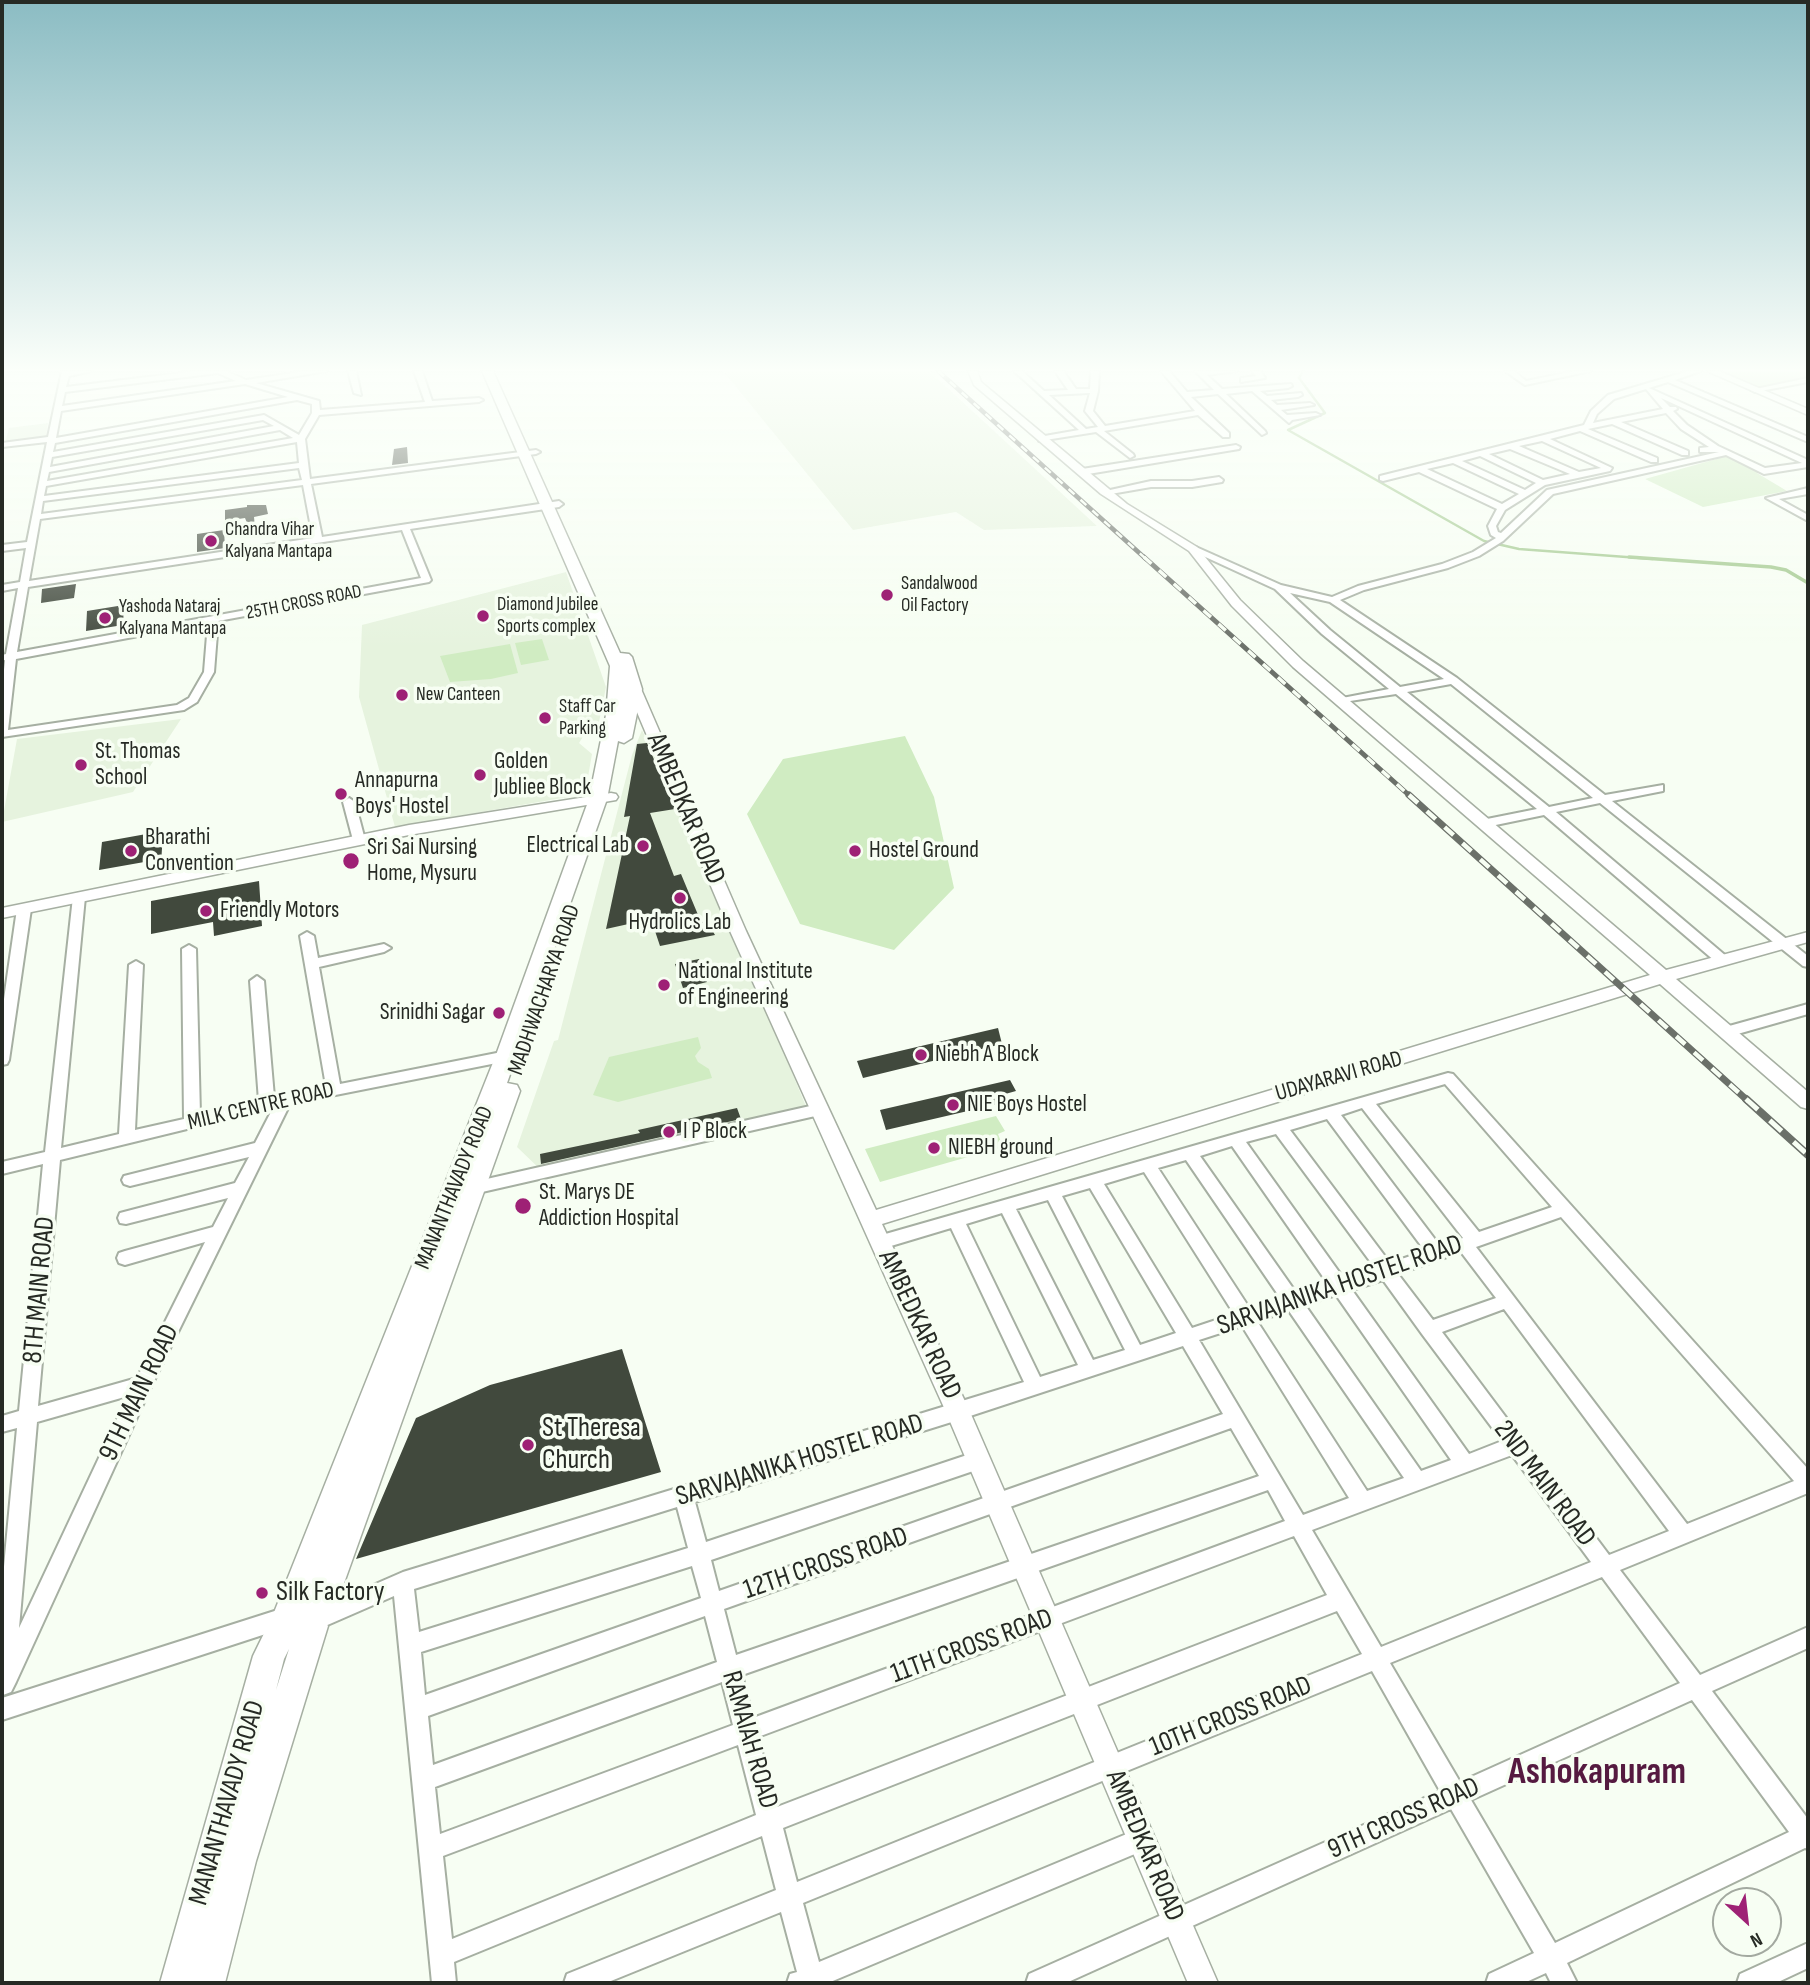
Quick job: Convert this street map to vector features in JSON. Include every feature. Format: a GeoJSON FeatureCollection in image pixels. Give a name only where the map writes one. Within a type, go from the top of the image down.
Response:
{"type":"FeatureCollection","features":[{"type":"Feature","properties":{"kind":"main road"},"geometry":{"type":"LineString","coordinates":[[536,464],[626,660],[626,683]]}},
{"type":"Feature","properties":{"kind":"main road","name":"MANANTHAVADY ROAD"},"geometry":{"type":"LineString","coordinates":[[178,1983],[270,1656],[300,1619],[515,1054],[605,798],[626,683]]}},
{"type":"Feature","properties":{"kind":"main road"},"geometry":{"type":"LineString","coordinates":[[206,1983],[300,1619]]}},
{"type":"Feature","properties":{"kind":"street"},"geometry":{"type":"LineString","coordinates":[[46,464],[26,585],[7,658],[2,733],[180,708],[193,700],[209,672],[213,620]]}},
{"type":"Feature","properties":{"kind":"street"},"geometry":{"type":"LineString","coordinates":[[45,470],[81,464]]}},
{"type":"Feature","properties":{"kind":"street"},"geometry":{"type":"LineString","coordinates":[[41,484],[159,464]]}},
{"type":"Feature","properties":{"kind":"street"},"geometry":{"type":"LineString","coordinates":[[40,499],[303,464],[318,541]]}},
{"type":"Feature","properties":{"kind":"street"},"geometry":{"type":"LineString","coordinates":[[37,517],[446,464]]}},
{"type":"Feature","properties":{"kind":"street"},"geometry":{"type":"LineString","coordinates":[[1072,464],[1123,506],[1193,549],[1278,587],[1333,600],[1453,680],[1808,963]]}},
{"type":"Feature","properties":{"kind":"street"},"geometry":{"type":"LineString","coordinates":[[1082,472],[1134,464]]}},
{"type":"Feature","properties":{"kind":"street"},"geometry":{"type":"LineString","coordinates":[[1382,478],[1440,464]]}},
{"type":"Feature","properties":{"kind":"street"},"geometry":{"type":"LineString","coordinates":[[1462,464],[1527,494]]}},
{"type":"Feature","properties":{"kind":"street"},"geometry":{"type":"LineString","coordinates":[[1502,464],[1542,483]]}},
{"type":"Feature","properties":{"kind":"street"},"geometry":{"type":"LineString","coordinates":[[1552,464],[1576,474]]}},
{"type":"Feature","properties":{"kind":"street"},"geometry":{"type":"LineString","coordinates":[[1599,464],[1609,468]]}},
{"type":"Feature","properties":{"kind":"street"},"geometry":{"type":"LineString","coordinates":[[1501,538],[1494,533],[1492,526],[1502,508],[1542,483],[1634,464]]}},
{"type":"Feature","properties":{"kind":"street"},"geometry":{"type":"LineString","coordinates":[[1333,600],[1361,588],[1445,566],[1476,554],[1501,538],[1550,492],[1665,464]]}},
{"type":"Feature","properties":{"kind":"street"},"geometry":{"type":"LineString","coordinates":[[1749,464],[1764,471],[1808,464]]}},
{"type":"Feature","properties":{"kind":"street"},"geometry":{"type":"LineString","coordinates":[[1420,469],[1502,508]]}},
{"type":"Feature","properties":{"kind":"street"},"geometry":{"type":"LineString","coordinates":[[1105,492],[1151,484],[1192,484],[1219,480]]}},
{"type":"Feature","properties":{"kind":"street"},"geometry":{"type":"LineString","coordinates":[[1806,494],[1770,498],[1808,518]]}},
{"type":"Feature","properties":{"kind":"street"},"geometry":{"type":"LineString","coordinates":[[2,588],[554,505]]}},
{"type":"Feature","properties":{"kind":"street","name":"25TH CROSS ROAD"},"geometry":{"type":"LineString","coordinates":[[7,658],[426,580],[405,527]]}},
{"type":"Feature","properties":{"kind":"street"},"geometry":{"type":"LineString","coordinates":[[2,548],[32,544]]}},
{"type":"Feature","properties":{"kind":"street"},"geometry":{"type":"LineString","coordinates":[[1193,549],[1236,603],[1298,664],[1808,1102]]}},
{"type":"Feature","properties":{"kind":"street"},"geometry":{"type":"LineString","coordinates":[[1278,587],[1326,632],[1546,811],[1721,959]]}},
{"type":"Feature","properties":{"kind":"street"},"geometry":{"type":"LineString","coordinates":[[1341,701],[1453,680]]}},
{"type":"Feature","properties":{"kind":"street","name":"AMBEDKAR ROAD"},"geometry":{"type":"LineString","coordinates":[[626,683],[958,1412],[1203,1983]]}},
{"type":"Feature","properties":{"kind":"street"},"geometry":{"type":"LineString","coordinates":[[1486,823],[1659,788]]}},
{"type":"Feature","properties":{"kind":"street"},"geometry":{"type":"LineString","coordinates":[[2,913],[359,840],[605,798]]}},
{"type":"Feature","properties":{"kind":"street"},"geometry":{"type":"LineString","coordinates":[[349,802],[359,840]]}},
{"type":"Feature","properties":{"kind":"street","name":"8TH MAIN ROAD"},"geometry":{"type":"LineString","coordinates":[[3,1686],[5,1639],[79,897]]}},
{"type":"Feature","properties":{"kind":"street"},"geometry":{"type":"LineString","coordinates":[[2,1060],[24,909]]}},
{"type":"Feature","properties":{"kind":"street"},"geometry":{"type":"LineString","coordinates":[[307,936],[334,1090]]}},
{"type":"Feature","properties":{"kind":"street","name":"UDAYARAVI ROAD"},"geometry":{"type":"LineString","coordinates":[[871,1219],[1721,959],[1808,937]]}},
{"type":"Feature","properties":{"kind":"street"},"geometry":{"type":"LineString","coordinates":[[312,964],[384,948]]}},
{"type":"Feature","properties":{"kind":"street"},"geometry":{"type":"LineString","coordinates":[[189,950],[192,1122]]}},
{"type":"Feature","properties":{"kind":"street"},"geometry":{"type":"LineString","coordinates":[[127,1139],[136,965]]}},
{"type":"Feature","properties":{"kind":"street"},"geometry":{"type":"LineString","coordinates":[[257,981],[276,1102]]}},
{"type":"Feature","properties":{"kind":"street"},"geometry":{"type":"LineString","coordinates":[[1727,1032],[1808,1009]]}},
{"type":"Feature","properties":{"kind":"street","name":"MILK CENTRE ROAD"},"geometry":{"type":"LineString","coordinates":[[2,1168],[276,1102],[515,1054]]}},
{"type":"Feature","properties":{"kind":"street"},"geometry":{"type":"LineString","coordinates":[[881,1242],[1448,1078],[1808,1483]]}},
{"type":"Feature","properties":{"kind":"street","name":"9TH MAIN ROAD"},"geometry":{"type":"LineString","coordinates":[[3,1686],[143,1384],[261,1148],[276,1102]]}},
{"type":"Feature","properties":{"kind":"street"},"geometry":{"type":"LineString","coordinates":[[1366,1103],[1470,1242],[1507,1301],[1682,1532]]}},
{"type":"Feature","properties":{"kind":"street"},"geometry":{"type":"LineString","coordinates":[[464,1189],[819,1110]]}},
{"type":"Feature","properties":{"kind":"street"},"geometry":{"type":"LineString","coordinates":[[1331,1113],[1437,1254]]}},
{"type":"Feature","properties":{"kind":"street","name":"2ND MAIN ROAD"},"geometry":{"type":"LineString","coordinates":[[1280,1128],[1808,1836]]}},
{"type":"Feature","properties":{"kind":"street"},"geometry":{"type":"LineString","coordinates":[[1237,1141],[1465,1464]]}},
{"type":"Feature","properties":{"kind":"street"},"geometry":{"type":"LineString","coordinates":[[130,1180],[261,1148]]}},
{"type":"Feature","properties":{"kind":"street"},"geometry":{"type":"LineString","coordinates":[[1191,1154],[1291,1303],[1417,1481]]}},
{"type":"Feature","properties":{"kind":"street"},"geometry":{"type":"LineString","coordinates":[[1149,1166],[1363,1502]]}},
{"type":"Feature","properties":{"kind":"street"},"geometry":{"type":"LineString","coordinates":[[1094,1181],[1236,1418],[1565,1983]]}},
{"type":"Feature","properties":{"kind":"street"},"geometry":{"type":"LineString","coordinates":[[126,1219],[241,1188]]}},
{"type":"Feature","properties":{"kind":"street"},"geometry":{"type":"LineString","coordinates":[[1052,1193],[1136,1354]]}},
{"type":"Feature","properties":{"kind":"street"},"geometry":{"type":"LineString","coordinates":[[1006,1206],[1089,1369]]}},
{"type":"Feature","properties":{"kind":"street","name":"SARVAJANIKA HOSTEL ROAD"},"geometry":{"type":"LineString","coordinates":[[2,1709],[300,1619],[403,1582],[958,1412],[1385,1272],[1564,1209]]}},
{"type":"Feature","properties":{"kind":"street"},"geometry":{"type":"LineString","coordinates":[[956,1221],[1035,1387]]}},
{"type":"Feature","properties":{"kind":"street"},"geometry":{"type":"LineString","coordinates":[[125,1258],[219,1232]]}},
{"type":"Feature","properties":{"kind":"street"},"geometry":{"type":"LineString","coordinates":[[1428,1329],[1507,1301]]}},
{"type":"Feature","properties":{"kind":"street"},"geometry":{"type":"LineString","coordinates":[[2,1424],[143,1384]]}},
{"type":"Feature","properties":{"kind":"street","name":"12TH CROSS ROAD"},"geometry":{"type":"LineString","coordinates":[[416,1709],[1236,1418]]}},
{"type":"Feature","properties":{"kind":"street","name":"11TH CROSS ROAD"},"geometry":{"type":"LineString","coordinates":[[430,1849],[1515,1445]]}},
{"type":"Feature","properties":{"kind":"street"},"geometry":{"type":"LineString","coordinates":[[409,1645],[699,1554],[979,1460]]}},
{"type":"Feature","properties":{"kind":"street"},"geometry":{"type":"LineString","coordinates":[[423,1780],[728,1669],[1272,1480]]}},
{"type":"Feature","properties":{"kind":"street","name":"10TH CROSS ROAD"},"geometry":{"type":"LineString","coordinates":[[576,1983],[1808,1483]]}},
{"type":"Feature","properties":{"kind":"street","name":"RAMAIAH ROAD"},"geometry":{"type":"LineString","coordinates":[[684,1496],[728,1669],[771,1821],[808,1982]]}},
{"type":"Feature","properties":{"kind":"street"},"geometry":{"type":"LineString","coordinates":[[403,1582],[444,1983]]}},
{"type":"Feature","properties":{"kind":"street"},"geometry":{"type":"LineString","coordinates":[[442,1955],[771,1821],[1342,1599]]}},
{"type":"Feature","properties":{"kind":"street","name":"9TH CROSS ROAD"},"geometry":{"type":"LineString","coordinates":[[1038,1983],[1808,1637]]}},
{"type":"Feature","properties":{"kind":"street"},"geometry":{"type":"LineString","coordinates":[[1498,1983],[1808,1836]]}},
{"type":"Feature","properties":{"kind":"street"},"geometry":{"type":"LineString","coordinates":[[808,1982],[1141,1840]]}},
{"type":"Feature","properties":{"kind":"street"},"geometry":{"type":"LineString","coordinates":[[1749,1983],[1808,1955]]}},
{"type":"Feature","properties":{"kind":"shaded area"},"geometry":{"type":"Polygon","coordinates":[[[799,464],[1029,464],[1097,526],[984,530],[956,512],[853,530],[799,464]]]}},
{"type":"Feature","properties":{"kind":"shaded area"},"geometry":{"type":"Polygon","coordinates":[[[566,572],[606,687],[597,732],[584,735],[579,743],[592,754],[585,794],[395,827],[359,697],[362,625],[566,572]]]}},
{"type":"Feature","properties":{"kind":"shaded area","name":"St. Thomas School"},"geometry":{"type":"Polygon","coordinates":[[[181,719],[133,792],[2,822],[17,739],[181,719]]]}},
{"type":"Feature","properties":{"kind":"shaded area","name":"National Institute of Engineering"},"geometry":{"type":"Polygon","coordinates":[[[642,730],[734,931],[807,1109],[544,1173],[517,1147],[554,1041],[558,1040],[632,755],[642,730]]]}},
{"type":"Feature","properties":{"kind":"green space"},"geometry":{"type":"Polygon","coordinates":[[[1700,464],[1744,464],[1763,472],[1757,473],[1787,491],[1703,507],[1645,479],[1700,464]]]}},
{"type":"Feature","properties":{"kind":"green space"},"geometry":{"type":"Polygon","coordinates":[[[542,639],[549,660],[521,665],[515,643],[542,639]]]}},
{"type":"Feature","properties":{"kind":"green space"},"geometry":{"type":"Polygon","coordinates":[[[510,644],[518,673],[491,679],[450,682],[440,656],[510,644]]]}},
{"type":"Feature","properties":{"kind":"green space","name":"Hostel Ground"},"geometry":{"type":"Polygon","coordinates":[[[905,736],[934,797],[954,888],[894,950],[800,924],[747,814],[783,759],[905,736]]]}},
{"type":"Feature","properties":{"kind":"green space"},"geometry":{"type":"Polygon","coordinates":[[[698,1037],[701,1048],[695,1056],[698,1062],[709,1069],[712,1078],[618,1102],[593,1095],[609,1057],[698,1037]]]}},
{"type":"Feature","properties":{"kind":"green space","name":"NIEBH ground"},"geometry":{"type":"Polygon","coordinates":[[[996,1116],[1005,1131],[998,1134],[1003,1147],[880,1182],[865,1149],[996,1116]]]}},
{"type":"Feature","properties":{"kind":"building"},"geometry":{"type":"Polygon","coordinates":[[[247,505],[266,505],[268,514],[254,517],[256,537],[253,538],[245,518],[225,521],[225,510],[247,505]]]}},
{"type":"Feature","properties":{"kind":"building","name":"Chandra Vihar Kalyana Mantapa"},"geometry":{"type":"Polygon","coordinates":[[[224,530],[225,548],[197,552],[197,534],[224,530]]]}},
{"type":"Feature","properties":{"kind":"building"},"geometry":{"type":"Polygon","coordinates":[[[76,584],[74,598],[41,603],[42,589],[76,584]]]}},
{"type":"Feature","properties":{"kind":"building","name":"Yashoda Nataraj Kalyana Mantapa"},"geometry":{"type":"Polygon","coordinates":[[[124,605],[123,625],[86,631],[87,611],[124,605]]]}},
{"type":"Feature","properties":{"kind":"building"},"geometry":{"type":"Polygon","coordinates":[[[647,743],[675,809],[650,813],[674,876],[681,874],[701,922],[706,920],[715,935],[660,946],[651,919],[606,929],[630,816],[624,817],[637,744],[647,743]]]}},
{"type":"Feature","properties":{"kind":"building","name":"Bharathi Convention"},"geometry":{"type":"Polygon","coordinates":[[[163,831],[161,865],[150,868],[150,861],[99,870],[102,842],[163,831]]]}},
{"type":"Feature","properties":{"kind":"building","name":"Friendly Motors"},"geometry":{"type":"Polygon","coordinates":[[[259,881],[262,926],[214,936],[213,922],[151,934],[151,901],[259,881]]]}},
{"type":"Feature","properties":{"kind":"building"},"geometry":{"type":"Polygon","coordinates":[[[699,959],[707,982],[683,988],[675,964],[699,959]]]}},
{"type":"Feature","properties":{"kind":"building","name":"Niebh A Block"},"geometry":{"type":"Polygon","coordinates":[[[998,1028],[1002,1044],[863,1078],[857,1061],[998,1028]]]}},
{"type":"Feature","properties":{"kind":"building"},"geometry":{"type":"Polygon","coordinates":[[[1010,1080],[1016,1091],[998,1096],[998,1104],[886,1130],[880,1110],[1010,1080]]]}},
{"type":"Feature","properties":{"kind":"building","name":"I P Block"},"geometry":{"type":"Polygon","coordinates":[[[737,1108],[741,1119],[541,1164],[540,1154],[640,1133],[638,1130],[737,1108]]]}},
{"type":"Feature","properties":{"kind":"building","name":"St Theresa Church"},"geometry":{"type":"Polygon","coordinates":[[[622,1349],[661,1472],[356,1559],[416,1418],[490,1385],[622,1349]]]}},
{"type":"Feature","properties":{"kind":"waterway"},"geometry":{"type":"LineString","coordinates":[[1347,464],[1484,541],[1519,549],[1653,559]]}},
{"type":"Feature","properties":{"kind":"waterway"},"geometry":{"type":"LineString","coordinates":[[1629,557],[1771,567],[1786,570],[1808,583]]}},
{"type":"Feature","properties":{"kind":"railway"},"geometry":{"type":"LineString","coordinates":[[1040,464],[1146,559]]}},
{"type":"Feature","properties":{"kind":"railway"},"geometry":{"type":"LineString","coordinates":[[1144,557],[1411,797]]}},
{"type":"Feature","properties":{"kind":"railway"},"geometry":{"type":"LineString","coordinates":[[1409,795],[1748,1101]]}},
{"type":"Feature","properties":{"kind":"railway"},"geometry":{"type":"LineString","coordinates":[[1746,1099],[1808,1155]]}},
{"type":"Feature","properties":{"kind":"place","name":"Chandra Vihar Kalyana Mantapa"},"geometry":{"type":"Point","coordinates":[211,541]}},
{"type":"Feature","properties":{"kind":"place","name":"Sandalwood Oil Factory"},"geometry":{"type":"Point","coordinates":[887,595]}},
{"type":"Feature","properties":{"kind":"place","name":"Diamond Jubilee Sports complex"},"geometry":{"type":"Point","coordinates":[483,616]}},
{"type":"Feature","properties":{"kind":"place","name":"Yashoda Nataraj Kalyana Mantapa"},"geometry":{"type":"Point","coordinates":[105,618]}},
{"type":"Feature","properties":{"kind":"place","name":"New Canteen"},"geometry":{"type":"Point","coordinates":[402,695]}},
{"type":"Feature","properties":{"kind":"place","name":"Staff Car Parking"},"geometry":{"type":"Point","coordinates":[545,718]}},
{"type":"Feature","properties":{"kind":"place","name":"St. Thomas School"},"geometry":{"type":"Point","coordinates":[81,765]}},
{"type":"Feature","properties":{"kind":"place","name":"Golden Jubliee Block"},"geometry":{"type":"Point","coordinates":[480,775]}},
{"type":"Feature","properties":{"kind":"place","name":"Annapurna Boys' Hostel"},"geometry":{"type":"Point","coordinates":[341,794]}},
{"type":"Feature","properties":{"kind":"place","name":"Electrical Lab"},"geometry":{"type":"Point","coordinates":[643,846]}},
{"type":"Feature","properties":{"kind":"place","name":"Bharathi Convention"},"geometry":{"type":"Point","coordinates":[131,851]}},
{"type":"Feature","properties":{"kind":"place","name":"Hostel Ground"},"geometry":{"type":"Point","coordinates":[855,851]}},
{"type":"Feature","properties":{"kind":"place","name":"Sri Sai Nursing Home, Mysuru"},"geometry":{"type":"Point","coordinates":[351,861]}},
{"type":"Feature","properties":{"kind":"place","name":"Hydrolics Lab"},"geometry":{"type":"Point","coordinates":[680,898]}},
{"type":"Feature","properties":{"kind":"place","name":"Friendly Motors"},"geometry":{"type":"Point","coordinates":[206,911]}},
{"type":"Feature","properties":{"kind":"place","name":"National Institute of Engineering"},"geometry":{"type":"Point","coordinates":[664,985]}},
{"type":"Feature","properties":{"kind":"place","name":"Srinidhi Sagar"},"geometry":{"type":"Point","coordinates":[499,1013]}},
{"type":"Feature","properties":{"kind":"place","name":"Niebh A Block"},"geometry":{"type":"Point","coordinates":[921,1055]}},
{"type":"Feature","properties":{"kind":"place","name":"NIE Boys Hostel"},"geometry":{"type":"Point","coordinates":[953,1105]}},
{"type":"Feature","properties":{"kind":"place","name":"I P Block"},"geometry":{"type":"Point","coordinates":[669,1132]}},
{"type":"Feature","properties":{"kind":"place","name":"NIEBH ground"},"geometry":{"type":"Point","coordinates":[934,1148]}},
{"type":"Feature","properties":{"kind":"place","name":"St. Marys DE Addiction Hospital"},"geometry":{"type":"Point","coordinates":[523,1206]}},
{"type":"Feature","properties":{"kind":"place","name":"St Theresa Church"},"geometry":{"type":"Point","coordinates":[528,1445]}},
{"type":"Feature","properties":{"kind":"place","name":"Silk Factory"},"geometry":{"type":"Point","coordinates":[262,1593]}},
{"type":"Feature","properties":{"kind":"district","name":"Ashokapuram"},"geometry":{"type":"Point","coordinates":[1597,1774]}}]}
